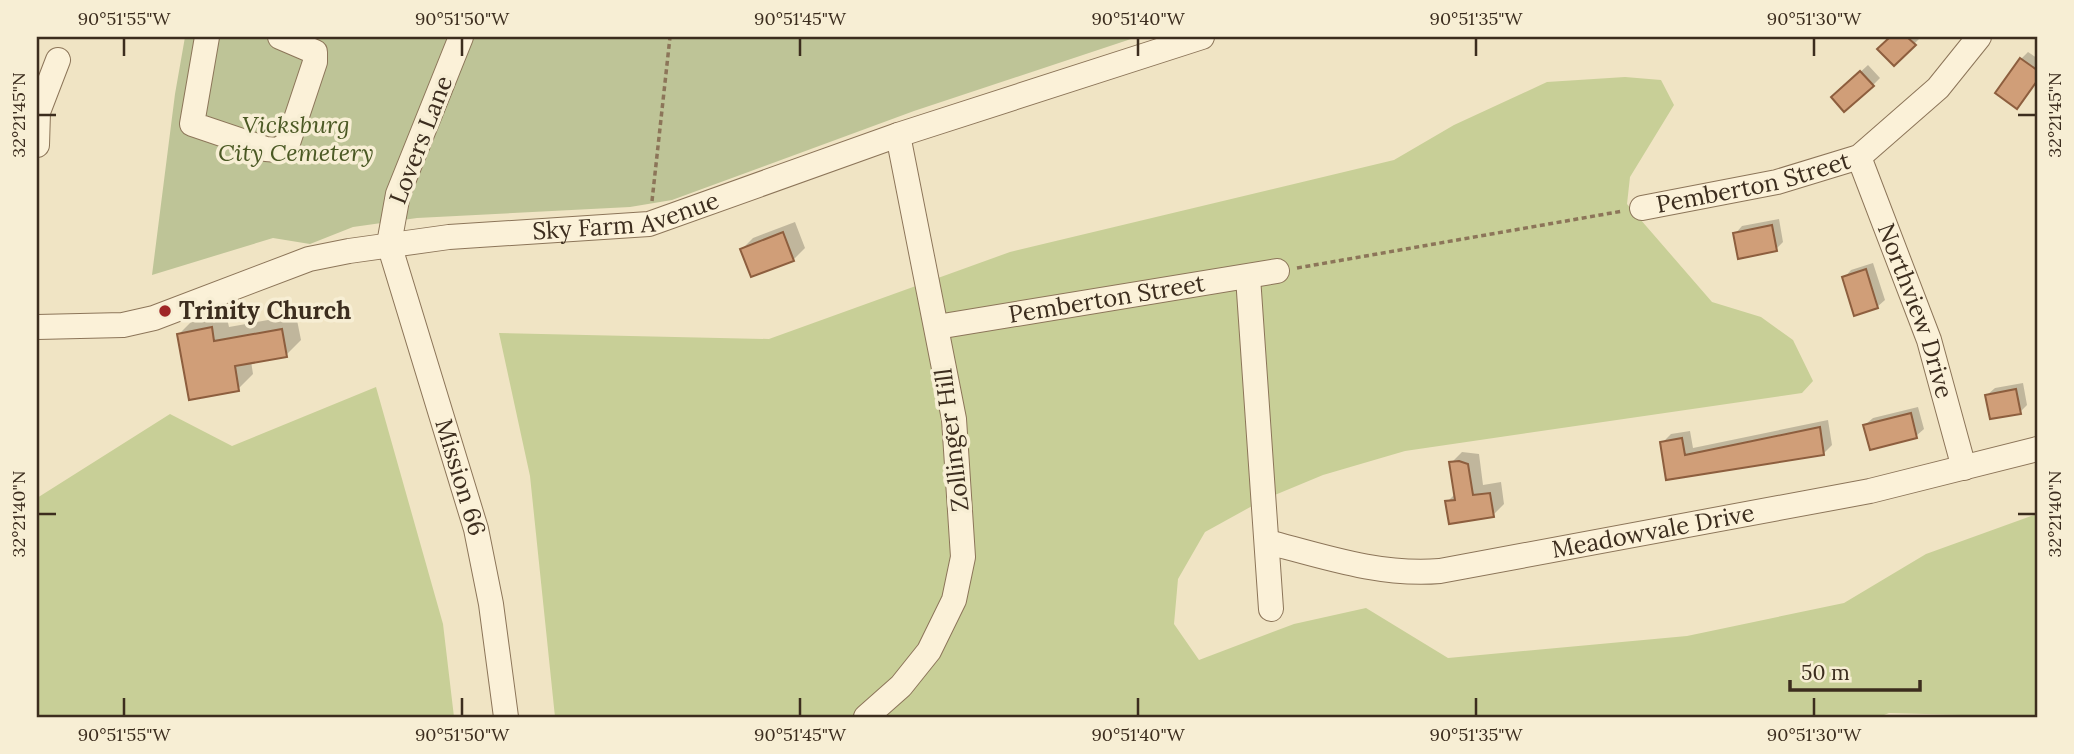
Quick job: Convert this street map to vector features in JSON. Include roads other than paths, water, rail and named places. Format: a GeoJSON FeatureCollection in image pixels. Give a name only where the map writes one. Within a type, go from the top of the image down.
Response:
{"type":"FeatureCollection","features":[{"type":"Feature","properties":{"kind":"street"},"geometry":{"type":"LineString","coordinates":[[207,37],[192,124],[267,149],[278,150],[288,143],[315,62],[315,52],[280,37]]}},
{"type":"Feature","properties":{"kind":"street","name":"Lovers Lane"},"geometry":{"type":"LineString","coordinates":[[389,244],[394,208],[461,37]]}},
{"type":"Feature","properties":{"kind":"street","name":"Sky Farm Avenue"},"geometry":{"type":"LineString","coordinates":[[37,327],[99,326],[143,320],[309,259],[389,244],[649,223],[898,135],[1202,37]]}},
{"type":"Feature","properties":{"kind":"street","name":"Pemberton Street"},"geometry":{"type":"LineString","coordinates":[[1642,208],[1777,182],[1859,157],[1938,88],[1979,37]]}},
{"type":"Feature","properties":{"kind":"street"},"geometry":{"type":"LineString","coordinates":[[37,145],[38,112],[58,60]]}},
{"type":"Feature","properties":{"kind":"street","name":"Zollinger Hill"},"geometry":{"type":"LineString","coordinates":[[866,717],[901,686],[929,652],[954,600],[963,557],[954,419],[898,135]]}},
{"type":"Feature","properties":{"kind":"street","name":"Northview Drive"},"geometry":{"type":"LineString","coordinates":[[1859,157],[1929,340],[1964,468]]}},
{"type":"Feature","properties":{"kind":"street","name":"Mission 66"},"geometry":{"type":"LineString","coordinates":[[389,244],[476,529],[491,604],[506,717]]}},
{"type":"Feature","properties":{"kind":"street","name":"Pemberton Street"},"geometry":{"type":"LineString","coordinates":[[937,327],[1277,271]]}},
{"type":"Feature","properties":{"kind":"street"},"geometry":{"type":"LineString","coordinates":[[1248,277],[1271,609]]}},
{"type":"Feature","properties":{"kind":"street","name":"Meadowvale Drive"},"geometry":{"type":"LineString","coordinates":[[1268,542],[1371,569],[1409,574],[1440,571],[1870,491],[2037,449]]}},
{"type":"Feature","properties":{"kind":"place","name":"Trinity Church"},"geometry":{"type":"Point","coordinates":[165,311]}},
{"type":"Feature","properties":{"kind":"park label","name":"Vicksburg City Cemetery"},"geometry":{"type":"Point","coordinates":[296,139]}}]}
